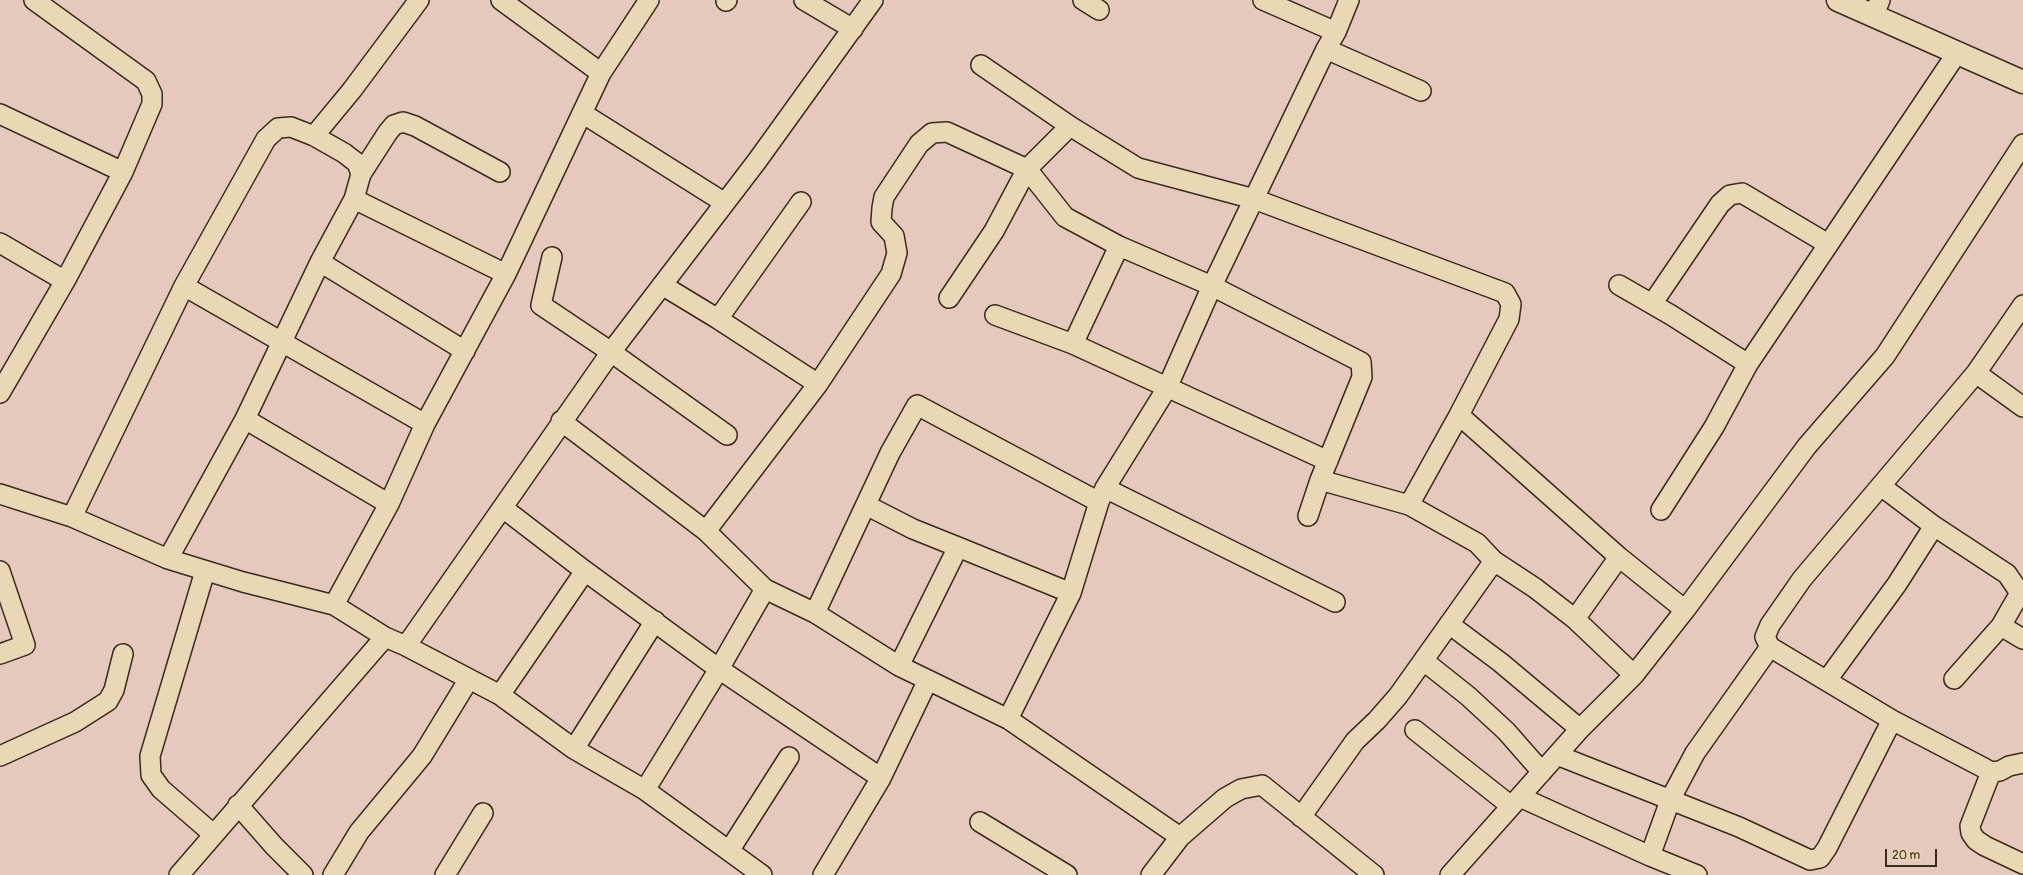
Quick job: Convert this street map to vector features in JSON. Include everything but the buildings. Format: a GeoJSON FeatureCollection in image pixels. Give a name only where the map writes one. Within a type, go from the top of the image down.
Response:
{"type":"FeatureCollection","features":[{"type":"Feature","properties":{"kind":"main road"},"geometry":{"type":"LineString","coordinates":[[1838,0],[1877,8],[1957,53],[2023,82]]}},
{"type":"Feature","properties":{"kind":"street"},"geometry":{"type":"LineString","coordinates":[[3,381],[65,281],[123,172],[152,104],[152,94],[146,81],[34,0]]}},
{"type":"Feature","properties":{"kind":"street"},"geometry":{"type":"LineString","coordinates":[[314,136],[352,90],[419,0]]}},
{"type":"Feature","properties":{"kind":"street"},"geometry":{"type":"LineString","coordinates":[[501,0],[601,73]]}},
{"type":"Feature","properties":{"kind":"street"},"geometry":{"type":"LineString","coordinates":[[334,605],[389,504],[425,424],[506,274],[601,73],[649,0]]}},
{"type":"Feature","properties":{"kind":"street"},"geometry":{"type":"LineString","coordinates":[[804,0],[853,29]]}},
{"type":"Feature","properties":{"kind":"street"},"geometry":{"type":"LineString","coordinates":[[406,646],[610,352],[725,203],[873,0]]}},
{"type":"Feature","properties":{"kind":"street"},"geometry":{"type":"LineString","coordinates":[[1263,0],[1336,32]]}},
{"type":"Feature","properties":{"kind":"street"},"geometry":{"type":"LineString","coordinates":[[1008,719],[1071,593],[1102,495],[1167,388],[1212,286],[1326,49],[1336,32],[1349,0]]}},
{"type":"Feature","properties":{"kind":"street"},"geometry":{"type":"LineString","coordinates":[[1326,49],[1421,91]]}},
{"type":"Feature","properties":{"kind":"street"},"geometry":{"type":"LineString","coordinates":[[1661,510],[1714,427],[1748,364],[1957,53]]}},
{"type":"Feature","properties":{"kind":"street"},"geometry":{"type":"LineString","coordinates":[[981,65],[1070,126],[1138,168],[1254,199],[1505,293],[1511,304],[1509,319],[1459,415],[1409,505]]}},
{"type":"Feature","properties":{"kind":"street"},"geometry":{"type":"LineString","coordinates":[[582,113],[725,203]]}},
{"type":"Feature","properties":{"kind":"street"},"geometry":{"type":"LineString","coordinates":[[0,114],[123,172]]}},
{"type":"Feature","properties":{"kind":"street"},"geometry":{"type":"LineString","coordinates":[[168,559],[245,419],[320,262],[354,199],[361,174],[394,125],[403,122],[415,126],[500,172]]}},
{"type":"Feature","properties":{"kind":"street"},"geometry":{"type":"LineString","coordinates":[[949,298],[994,232],[1027,169],[1070,126]]}},
{"type":"Feature","properties":{"kind":"street"},"geometry":{"type":"LineString","coordinates":[[72,517],[184,286],[266,139],[278,128],[291,127],[314,136],[344,153],[357,163],[361,174]]}},
{"type":"Feature","properties":{"kind":"street"},"geometry":{"type":"LineString","coordinates":[[706,531],[818,384],[891,274],[897,253],[894,236],[881,222],[884,198],[919,144],[932,132],[947,132],[1027,169],[1065,217],[1119,246],[1212,286],[1361,362],[1362,378],[1320,480],[1308,516]]}},
{"type":"Feature","properties":{"kind":"street"},"geometry":{"type":"LineString","coordinates":[[1455,873],[1580,729],[1634,675],[1685,610],[1807,446],[1884,356],[2023,144]]}},
{"type":"Feature","properties":{"kind":"street"},"geometry":{"type":"LineString","coordinates":[[1652,304],[1720,204],[1730,195],[1742,193],[1828,244]]}},
{"type":"Feature","properties":{"kind":"street"},"geometry":{"type":"LineString","coordinates":[[354,199],[506,274]]}},
{"type":"Feature","properties":{"kind":"street"},"geometry":{"type":"LineString","coordinates":[[718,319],[801,202]]}},
{"type":"Feature","properties":{"kind":"street"},"geometry":{"type":"LineString","coordinates":[[0,243],[65,281]]}},
{"type":"Feature","properties":{"kind":"street"},"geometry":{"type":"LineString","coordinates":[[1073,344],[1119,246]]}},
{"type":"Feature","properties":{"kind":"street"},"geometry":{"type":"LineString","coordinates":[[552,257],[541,305],[727,435]]}},
{"type":"Feature","properties":{"kind":"street"},"geometry":{"type":"LineString","coordinates":[[320,262],[465,351]]}},
{"type":"Feature","properties":{"kind":"street"},"geometry":{"type":"LineString","coordinates":[[662,285],[718,319],[818,384]]}},
{"type":"Feature","properties":{"kind":"street"},"geometry":{"type":"LineString","coordinates":[[1619,285],[1748,364]]}},
{"type":"Feature","properties":{"kind":"street"},"geometry":{"type":"LineString","coordinates":[[184,286],[425,424]]}},
{"type":"Feature","properties":{"kind":"street"},"geometry":{"type":"LineString","coordinates":[[2023,305],[1976,373],[1802,579],[1778,613],[1765,637],[1770,647],[1892,720],[1991,772],[2000,771],[2009,766],[2023,763]]}},
{"type":"Feature","properties":{"kind":"street"},"geometry":{"type":"LineString","coordinates":[[995,315],[1073,344],[1328,461]]}},
{"type":"Feature","properties":{"kind":"street"},"geometry":{"type":"LineString","coordinates":[[1976,373],[2023,407]]}},
{"type":"Feature","properties":{"kind":"street"},"geometry":{"type":"LineString","coordinates":[[815,614],[890,453],[917,405],[1102,495],[1335,602]]}},
{"type":"Feature","properties":{"kind":"street"},"geometry":{"type":"LineString","coordinates":[[1459,415],[1619,557],[1685,610]]}},
{"type":"Feature","properties":{"kind":"street"},"geometry":{"type":"LineString","coordinates":[[245,419],[389,504]]}},
{"type":"Feature","properties":{"kind":"street"},"geometry":{"type":"LineString","coordinates":[[561,421],[706,531],[765,589],[815,614],[899,666],[1008,719],[1180,837]]}},
{"type":"Feature","properties":{"kind":"street"},"geometry":{"type":"LineString","coordinates":[[1320,480],[1409,505],[1477,543],[1494,561],[1535,588],[1575,619],[1634,675]]}},
{"type":"Feature","properties":{"kind":"street"},"geometry":{"type":"LineString","coordinates":[[1881,486],[1934,526],[2007,574],[2020,593],[2001,626],[1954,679]]}},
{"type":"Feature","properties":{"kind":"street"},"geometry":{"type":"LineString","coordinates":[[0,494],[72,517],[168,559],[334,605],[385,637],[406,646],[500,695],[574,749],[645,790],[762,875]]}},
{"type":"Feature","properties":{"kind":"street"},"geometry":{"type":"LineString","coordinates":[[866,505],[912,529],[1071,593]]}},
{"type":"Feature","properties":{"kind":"street"},"geometry":{"type":"LineString","coordinates":[[503,508],[585,571],[720,669],[881,778]]}},
{"type":"Feature","properties":{"kind":"street"},"geometry":{"type":"LineString","coordinates":[[1827,680],[1897,584],[1934,526]]}},
{"type":"Feature","properties":{"kind":"street"},"geometry":{"type":"LineString","coordinates":[[899,666],[958,547]]}},
{"type":"Feature","properties":{"kind":"street"},"geometry":{"type":"LineString","coordinates":[[1575,619],[1619,557]]}},
{"type":"Feature","properties":{"kind":"street"},"geometry":{"type":"LineString","coordinates":[[1301,817],[1355,741],[1377,720],[1398,696],[1494,561]]}},
{"type":"Feature","properties":{"kind":"street"},"geometry":{"type":"LineString","coordinates":[[205,570],[150,756],[151,775],[161,789],[213,834]]}},
{"type":"Feature","properties":{"kind":"street"},"geometry":{"type":"LineString","coordinates":[[0,571],[25,645],[0,654]]}},
{"type":"Feature","properties":{"kind":"street"},"geometry":{"type":"LineString","coordinates":[[500,695],[585,571]]}},
{"type":"Feature","properties":{"kind":"street"},"geometry":{"type":"LineString","coordinates":[[645,790],[720,669],[765,589]]}},
{"type":"Feature","properties":{"kind":"street"},"geometry":{"type":"LineString","coordinates":[[574,749],[655,621]]}},
{"type":"Feature","properties":{"kind":"street"},"geometry":{"type":"LineString","coordinates":[[1449,624],[1500,662],[1580,729]]}},
{"type":"Feature","properties":{"kind":"street"},"geometry":{"type":"LineString","coordinates":[[2001,626],[2023,639]]}},
{"type":"Feature","properties":{"kind":"street"},"geometry":{"type":"LineString","coordinates":[[178,875],[385,637]]}},
{"type":"Feature","properties":{"kind":"street"},"geometry":{"type":"LineString","coordinates":[[1650,856],[1671,798],[1694,753],[1770,647]]}},
{"type":"Feature","properties":{"kind":"street"},"geometry":{"type":"LineString","coordinates":[[0,756],[75,722],[108,701],[114,690],[123,654]]}},
{"type":"Feature","properties":{"kind":"street"},"geometry":{"type":"LineString","coordinates":[[1424,661],[1474,701],[1506,731],[1542,772]]}},
{"type":"Feature","properties":{"kind":"street"},"geometry":{"type":"LineString","coordinates":[[333,875],[360,832],[422,756],[470,679]]}},
{"type":"Feature","properties":{"kind":"street"},"geometry":{"type":"LineString","coordinates":[[823,875],[881,778],[928,680]]}},
{"type":"Feature","properties":{"kind":"street"},"geometry":{"type":"LineString","coordinates":[[1557,755],[1671,798],[1739,827],[1794,854],[1810,860],[1820,858],[1892,720]]}},
{"type":"Feature","properties":{"kind":"street"},"geometry":{"type":"LineString","coordinates":[[1415,730],[1516,802],[1697,875]]}},
{"type":"Feature","properties":{"kind":"street"},"geometry":{"type":"LineString","coordinates":[[729,851],[790,757]]}},
{"type":"Feature","properties":{"kind":"street"},"geometry":{"type":"LineString","coordinates":[[1991,772],[1970,826],[1971,833],[1976,840],[1985,846],[2023,864]]}},
{"type":"Feature","properties":{"kind":"street"},"geometry":{"type":"LineString","coordinates":[[1151,875],[1180,837],[1225,798],[1242,789],[1262,785],[1374,875]]}},
{"type":"Feature","properties":{"kind":"street"},"geometry":{"type":"LineString","coordinates":[[238,805],[274,846],[303,875]]}},
{"type":"Feature","properties":{"kind":"street"},"geometry":{"type":"LineString","coordinates":[[445,875],[483,813]]}},
{"type":"Feature","properties":{"kind":"street"},"geometry":{"type":"LineString","coordinates":[[980,822],[1067,875]]}}]}
